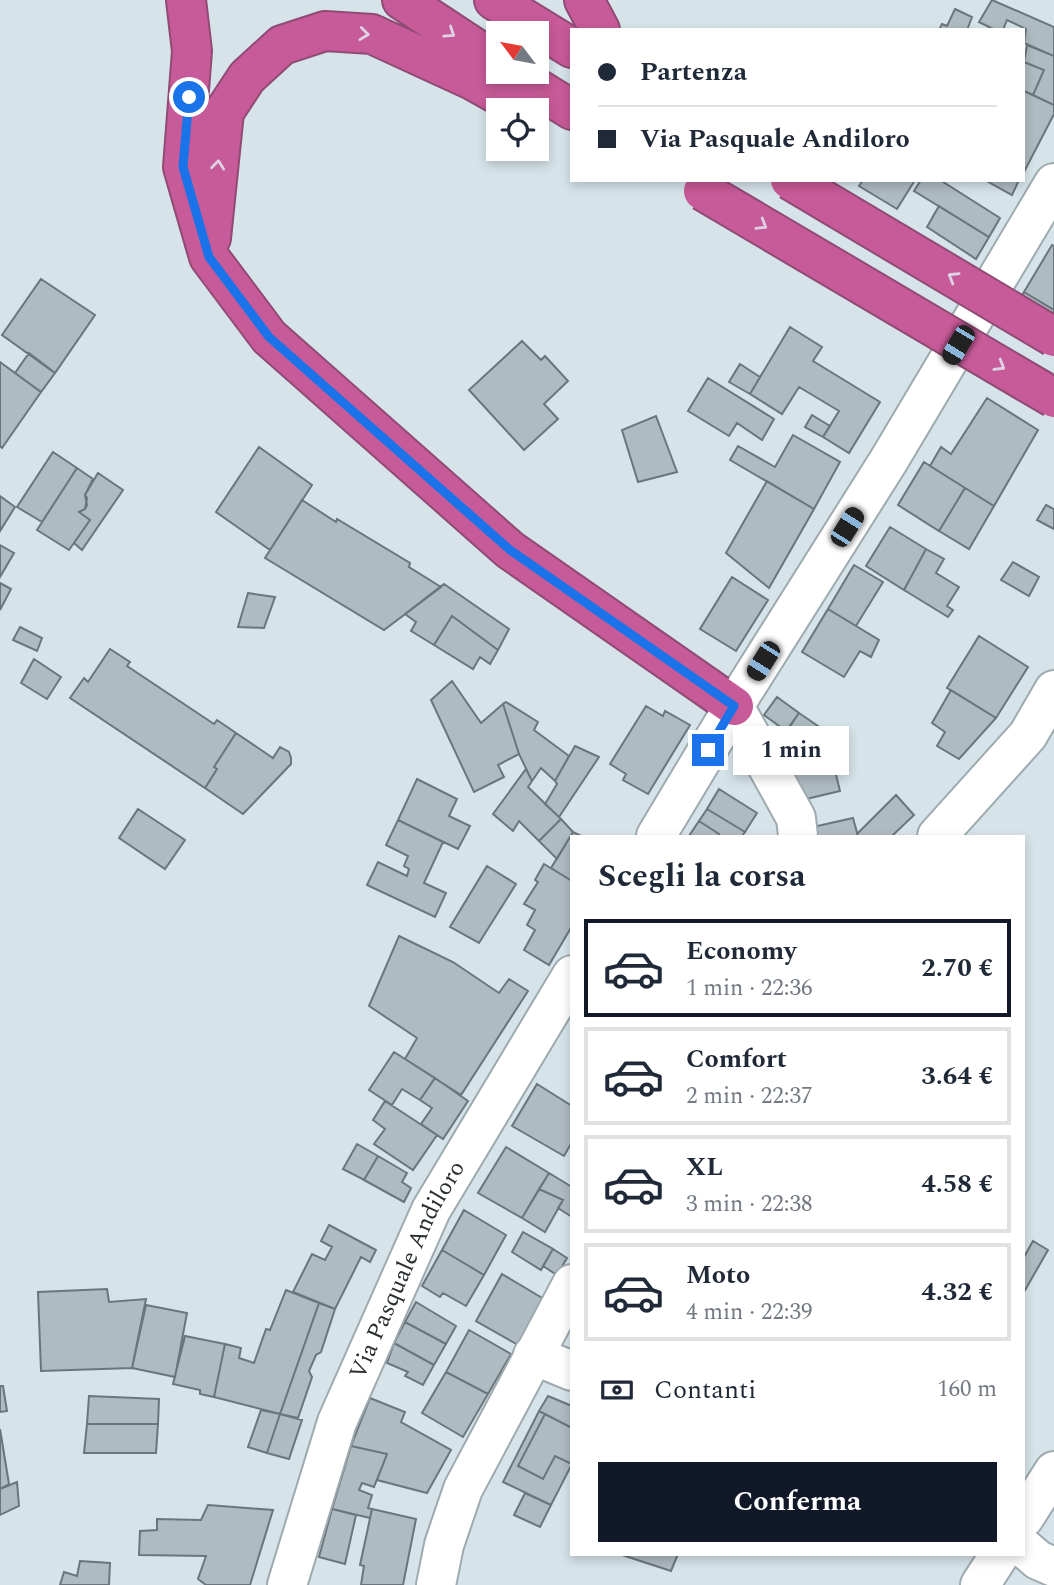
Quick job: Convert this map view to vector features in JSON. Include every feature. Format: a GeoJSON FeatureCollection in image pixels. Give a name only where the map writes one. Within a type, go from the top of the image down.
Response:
{"type":"FeatureCollection","features":[{"type":"Feature","properties":{"kind":"highway"},"geometry":{"type":"LineString","coordinates":[[186,0],[192,51],[183,167],[209,257],[269,337],[510,550],[734,706]]}},
{"type":"Feature","properties":{"kind":"highway"},"geometry":{"type":"LineString","coordinates":[[402,0],[486,55]]}},
{"type":"Feature","properties":{"kind":"highway"},"geometry":{"type":"LineString","coordinates":[[495,0],[570,47]]}},
{"type":"Feature","properties":{"kind":"highway"},"geometry":{"type":"LineString","coordinates":[[584,0],[599,28]]}},
{"type":"Feature","properties":{"kind":"highway"},"geometry":{"type":"LineString","coordinates":[[209,257],[224,112],[247,77],[282,45],[325,31],[373,33],[504,98]]}},
{"type":"Feature","properties":{"kind":"highway"},"geometry":{"type":"LineString","coordinates":[[530,84],[570,109]]}},
{"type":"Feature","properties":{"kind":"highway"},"geometry":{"type":"LineString","coordinates":[[549,122],[570,130]]}},
{"type":"Feature","properties":{"kind":"highway"},"geometry":{"type":"LineString","coordinates":[[793,182],[1054,337]]}},
{"type":"Feature","properties":{"kind":"highway"},"geometry":{"type":"LineString","coordinates":[[695,186],[1054,398]]}},
{"type":"Feature","properties":{"kind":"street"},"geometry":{"type":"LineString","coordinates":[[657,835],[734,706],[889,460],[1054,183]]}},
{"type":"Feature","properties":{"kind":"street"},"geometry":{"type":"LineString","coordinates":[[938,835],[1028,735],[1054,690]]}},
{"type":"Feature","properties":{"kind":"street"},"geometry":{"type":"LineString","coordinates":[[734,706],[796,818],[798,835]]}},
{"type":"Feature","properties":{"kind":"street","name":"Via Pasquale Andiloro"},"geometry":{"type":"LineString","coordinates":[[287,1585],[337,1422],[431,1210],[570,978]]}},
{"type":"Feature","properties":{"kind":"street"},"geometry":{"type":"LineString","coordinates":[[436,1585],[444,1545],[463,1489],[570,1288]]}},
{"type":"Feature","properties":{"kind":"street"},"geometry":{"type":"LineString","coordinates":[[533,1355],[570,1370]]}},
{"type":"Feature","properties":{"kind":"street"},"geometry":{"type":"LineString","coordinates":[[1025,1516],[1054,1471]]}},
{"type":"Feature","properties":{"kind":"street"},"geometry":{"type":"LineString","coordinates":[[1025,1549],[1038,1560],[1054,1567]]}},
{"type":"Feature","properties":{"kind":"street"},"geometry":{"type":"LineString","coordinates":[[979,1585],[999,1556]]}},
{"type":"Feature","properties":{"kind":"building"},"geometry":{"type":"Polygon","coordinates":[[[992,0],[1054,27],[1054,56],[1025,43],[1025,28],[1007,20],[1004,28],[991,28],[979,22],[992,0]]]}},
{"type":"Feature","properties":{"kind":"building"},"geometry":{"type":"Polygon","coordinates":[[[955,9],[972,17],[968,28],[940,28],[942,24],[947,26],[955,9]]]}},
{"type":"Feature","properties":{"kind":"building"},"geometry":{"type":"Polygon","coordinates":[[[1027,45],[1054,56],[1054,105],[1033,95],[1044,70],[1025,62],[1027,45]]]}},
{"type":"Feature","properties":{"kind":"building"},"geometry":{"type":"Polygon","coordinates":[[[1025,62],[1044,70],[1033,95],[1025,91],[1025,62]]]}},
{"type":"Feature","properties":{"kind":"building"},"geometry":{"type":"Polygon","coordinates":[[[1025,91],[1054,105],[1054,114],[1025,170],[1025,91]]]}},
{"type":"Feature","properties":{"kind":"building"},"geometry":{"type":"Polygon","coordinates":[[[862,182],[914,182],[897,209],[859,186],[862,182]]]}},
{"type":"Feature","properties":{"kind":"building"},"geometry":{"type":"Polygon","coordinates":[[[920,182],[943,182],[1000,218],[989,237],[914,191],[920,182]]]}},
{"type":"Feature","properties":{"kind":"building"},"geometry":{"type":"Polygon","coordinates":[[[989,182],[1018,182],[1012,195],[989,182]]]}},
{"type":"Feature","properties":{"kind":"building"},"geometry":{"type":"Polygon","coordinates":[[[939,206],[989,237],[976,259],[927,227],[939,206]]]}},
{"type":"Feature","properties":{"kind":"building"},"geometry":{"type":"Polygon","coordinates":[[[1052,245],[1054,246],[1054,310],[1024,292],[1052,245]]]}},
{"type":"Feature","properties":{"kind":"building"},"geometry":{"type":"Polygon","coordinates":[[[41,279],[95,315],[55,373],[2,335],[41,279]]]}},
{"type":"Feature","properties":{"kind":"building"},"geometry":{"type":"Polygon","coordinates":[[[1024,292],[1054,310],[1054,328],[1011,314],[1024,292]]]}},
{"type":"Feature","properties":{"kind":"building"},"geometry":{"type":"Polygon","coordinates":[[[790,327],[822,347],[813,361],[880,402],[849,453],[823,437],[839,411],[799,387],[782,414],[750,394],[790,327]]]}},
{"type":"Feature","properties":{"kind":"building"},"geometry":{"type":"Polygon","coordinates":[[[522,341],[541,360],[545,356],[568,381],[544,404],[558,419],[524,450],[469,390],[522,341]]]}},
{"type":"Feature","properties":{"kind":"building"},"geometry":{"type":"Polygon","coordinates":[[[29,353],[55,373],[41,392],[15,373],[29,353]]]}},
{"type":"Feature","properties":{"kind":"building"},"geometry":{"type":"Polygon","coordinates":[[[0,362],[41,392],[2,448],[0,446],[0,362]]]}},
{"type":"Feature","properties":{"kind":"building"},"geometry":{"type":"Polygon","coordinates":[[[740,364],[760,377],[750,394],[729,382],[740,364]]]}},
{"type":"Feature","properties":{"kind":"building"},"geometry":{"type":"Polygon","coordinates":[[[708,378],[774,419],[762,440],[737,423],[729,436],[688,411],[708,378]]]}},
{"type":"Feature","properties":{"kind":"building"},"geometry":{"type":"Polygon","coordinates":[[[987,398],[1038,430],[994,506],[930,466],[941,447],[951,454],[987,398]]]}},
{"type":"Feature","properties":{"kind":"building"},"geometry":{"type":"Polygon","coordinates":[[[812,415],[830,426],[823,437],[805,427],[812,415]]]}},
{"type":"Feature","properties":{"kind":"building"},"geometry":{"type":"Polygon","coordinates":[[[656,416],[677,472],[638,482],[622,430],[656,416]]]}},
{"type":"Feature","properties":{"kind":"building"},"geometry":{"type":"Polygon","coordinates":[[[793,435],[840,462],[814,509],[730,460],[738,446],[775,467],[793,435]]]}},
{"type":"Feature","properties":{"kind":"building"},"geometry":{"type":"Polygon","coordinates":[[[259,447],[312,485],[270,550],[216,512],[259,447]]]}},
{"type":"Feature","properties":{"kind":"building"},"geometry":{"type":"Polygon","coordinates":[[[53,452],[77,468],[42,522],[17,507],[53,452]]]}},
{"type":"Feature","properties":{"kind":"building"},"geometry":{"type":"Polygon","coordinates":[[[924,462],[965,488],[939,531],[898,505],[924,462]]]}},
{"type":"Feature","properties":{"kind":"building"},"geometry":{"type":"Polygon","coordinates":[[[77,468],[93,479],[85,495],[87,505],[79,512],[90,520],[69,550],[37,530],[77,468]]]}},
{"type":"Feature","properties":{"kind":"building"},"geometry":{"type":"Polygon","coordinates":[[[98,473],[123,490],[82,550],[74,543],[90,520],[79,512],[85,509],[85,495],[98,473]]]}},
{"type":"Feature","properties":{"kind":"building"},"geometry":{"type":"Polygon","coordinates":[[[767,481],[814,509],[769,588],[726,553],[767,481]]]}},
{"type":"Feature","properties":{"kind":"building"},"geometry":{"type":"Polygon","coordinates":[[[965,488],[994,506],[969,549],[939,531],[965,488]]]}},
{"type":"Feature","properties":{"kind":"building"},"geometry":{"type":"Polygon","coordinates":[[[0,496],[15,507],[0,531],[0,496]]]}},
{"type":"Feature","properties":{"kind":"building"},"geometry":{"type":"Polygon","coordinates":[[[302,500],[410,563],[409,567],[441,587],[384,630],[265,558],[302,500]]]}},
{"type":"Feature","properties":{"kind":"building"},"geometry":{"type":"Polygon","coordinates":[[[1046,505],[1054,509],[1054,529],[1037,520],[1046,505]]]}},
{"type":"Feature","properties":{"kind":"building"},"geometry":{"type":"Polygon","coordinates":[[[890,527],[926,549],[904,590],[866,566],[890,527]]]}},
{"type":"Feature","properties":{"kind":"building"},"geometry":{"type":"Polygon","coordinates":[[[0,545],[14,553],[0,577],[0,545]]]}},
{"type":"Feature","properties":{"kind":"building"},"geometry":{"type":"Polygon","coordinates":[[[926,549],[944,559],[936,573],[959,587],[947,606],[953,610],[948,617],[904,590],[926,549]]]}},
{"type":"Feature","properties":{"kind":"building"},"geometry":{"type":"Polygon","coordinates":[[[1013,562],[1039,577],[1029,596],[1001,580],[1013,562]]]}},
{"type":"Feature","properties":{"kind":"building"},"geometry":{"type":"Polygon","coordinates":[[[854,565],[883,582],[856,626],[828,609],[854,565]]]}},
{"type":"Feature","properties":{"kind":"building"},"geometry":{"type":"Polygon","coordinates":[[[732,577],[768,600],[736,651],[700,629],[732,577]]]}},
{"type":"Feature","properties":{"kind":"building"},"geometry":{"type":"Polygon","coordinates":[[[0,583],[11,589],[0,610],[0,583]]]}},
{"type":"Feature","properties":{"kind":"building"},"geometry":{"type":"Polygon","coordinates":[[[444,584],[509,629],[498,650],[452,616],[434,645],[411,631],[416,622],[405,614],[444,584]]]}},
{"type":"Feature","properties":{"kind":"building"},"geometry":{"type":"Polygon","coordinates":[[[248,593],[275,597],[264,628],[238,627],[248,593]]]}},
{"type":"Feature","properties":{"kind":"building"},"geometry":{"type":"Polygon","coordinates":[[[828,609],[879,640],[871,657],[860,651],[844,677],[802,652],[828,609]]]}},
{"type":"Feature","properties":{"kind":"building"},"geometry":{"type":"Polygon","coordinates":[[[452,616],[498,650],[490,664],[480,657],[473,669],[434,645],[452,616]]]}},
{"type":"Feature","properties":{"kind":"building"},"geometry":{"type":"Polygon","coordinates":[[[20,627],[42,638],[37,651],[13,640],[20,627]]]}},
{"type":"Feature","properties":{"kind":"building"},"geometry":{"type":"Polygon","coordinates":[[[979,636],[1028,667],[996,718],[947,688],[979,636]]]}},
{"type":"Feature","properties":{"kind":"building"},"geometry":{"type":"Polygon","coordinates":[[[110,649],[130,662],[127,666],[214,724],[217,720],[236,733],[214,767],[217,769],[205,788],[70,698],[84,678],[88,682],[110,649]]]}},
{"type":"Feature","properties":{"kind":"building"},"geometry":{"type":"Polygon","coordinates":[[[34,659],[61,677],[47,699],[21,683],[34,659]]]}},
{"type":"Feature","properties":{"kind":"building"},"geometry":{"type":"Polygon","coordinates":[[[452,681],[481,723],[503,704],[519,754],[498,765],[504,777],[474,792],[431,700],[452,681]]]}},
{"type":"Feature","properties":{"kind":"building"},"geometry":{"type":"Polygon","coordinates":[[[951,690],[996,718],[959,759],[937,746],[945,732],[932,723],[951,690]]]}},
{"type":"Feature","properties":{"kind":"building"},"geometry":{"type":"Polygon","coordinates":[[[777,697],[799,713],[786,731],[764,715],[777,697]]]}},
{"type":"Feature","properties":{"kind":"building"},"geometry":{"type":"Polygon","coordinates":[[[506,702],[538,722],[534,730],[569,756],[555,781],[541,768],[532,781],[519,754],[503,704],[506,702]]]}},
{"type":"Feature","properties":{"kind":"building"},"geometry":{"type":"Polygon","coordinates":[[[646,706],[663,716],[665,711],[690,725],[648,794],[623,780],[626,774],[610,764],[646,706]]]}},
{"type":"Feature","properties":{"kind":"building"},"geometry":{"type":"Polygon","coordinates":[[[799,713],[818,726],[810,728],[815,742],[827,737],[840,791],[802,800],[779,743],[799,713]]]}},
{"type":"Feature","properties":{"kind":"building"},"geometry":{"type":"Polygon","coordinates":[[[236,733],[273,758],[280,747],[289,752],[291,758],[291,764],[243,814],[205,788],[217,769],[214,767],[236,733]]]}},
{"type":"Feature","properties":{"kind":"building"},"geometry":{"type":"Polygon","coordinates":[[[575,746],[599,757],[559,817],[545,804],[575,746]]]}},
{"type":"Feature","properties":{"kind":"building"},"geometry":{"type":"Polygon","coordinates":[[[526,769],[532,781],[528,787],[561,819],[539,841],[519,821],[513,831],[493,814],[526,769]]]}},
{"type":"Feature","properties":{"kind":"building"},"geometry":{"type":"Polygon","coordinates":[[[417,779],[457,799],[449,816],[470,826],[458,849],[398,820],[417,779]]]}},
{"type":"Feature","properties":{"kind":"building"},"geometry":{"type":"Polygon","coordinates":[[[719,789],[757,813],[745,832],[707,809],[719,789]]]}},
{"type":"Feature","properties":{"kind":"building"},"geometry":{"type":"Polygon","coordinates":[[[896,795],[914,815],[893,835],[857,834],[896,795]]]}},
{"type":"Feature","properties":{"kind":"building"},"geometry":{"type":"Polygon","coordinates":[[[138,809],[185,840],[165,869],[119,838],[138,809]]]}},
{"type":"Feature","properties":{"kind":"building"},"geometry":{"type":"Polygon","coordinates":[[[707,809],[745,832],[743,835],[718,835],[699,821],[707,809]]]}},
{"type":"Feature","properties":{"kind":"building"},"geometry":{"type":"Polygon","coordinates":[[[853,818],[858,835],[816,835],[813,827],[853,818]]]}},
{"type":"Feature","properties":{"kind":"building"},"geometry":{"type":"Polygon","coordinates":[[[561,819],[573,832],[557,859],[539,841],[561,819]]]}},
{"type":"Feature","properties":{"kind":"building"},"geometry":{"type":"Polygon","coordinates":[[[398,820],[443,842],[424,883],[446,893],[435,917],[367,885],[378,862],[407,876],[409,869],[404,866],[408,856],[386,845],[398,820]]]}},
{"type":"Feature","properties":{"kind":"building"},"geometry":{"type":"Polygon","coordinates":[[[699,821],[719,834],[718,835],[690,835],[699,821]]]}},
{"type":"Feature","properties":{"kind":"building"},"geometry":{"type":"Polygon","coordinates":[[[570,837],[570,880],[551,868],[570,837]]]}},
{"type":"Feature","properties":{"kind":"building"},"geometry":{"type":"Polygon","coordinates":[[[544,864],[570,880],[570,929],[549,965],[524,950],[535,930],[527,925],[535,910],[524,904],[538,882],[535,880],[544,864]]]}},
{"type":"Feature","properties":{"kind":"building"},"geometry":{"type":"Polygon","coordinates":[[[487,866],[516,884],[479,943],[450,927],[487,866]]]}},
{"type":"Feature","properties":{"kind":"building"},"geometry":{"type":"Polygon","coordinates":[[[399,936],[453,962],[499,993],[509,979],[528,991],[461,1095],[405,1059],[417,1038],[369,1006],[399,936]]]}},
{"type":"Feature","properties":{"kind":"building"},"geometry":{"type":"Polygon","coordinates":[[[394,1052],[435,1078],[420,1100],[402,1089],[392,1105],[369,1090],[394,1052]]]}},
{"type":"Feature","properties":{"kind":"building"},"geometry":{"type":"Polygon","coordinates":[[[435,1078],[468,1101],[443,1139],[421,1124],[432,1108],[420,1100],[435,1078]]]}},
{"type":"Feature","properties":{"kind":"building"},"geometry":{"type":"Polygon","coordinates":[[[537,1084],[570,1105],[570,1146],[564,1156],[512,1126],[537,1084]]]}},
{"type":"Feature","properties":{"kind":"building"},"geometry":{"type":"Polygon","coordinates":[[[385,1101],[437,1135],[413,1170],[374,1144],[385,1129],[373,1120],[385,1101]]]}},
{"type":"Feature","properties":{"kind":"building"},"geometry":{"type":"Polygon","coordinates":[[[357,1144],[378,1156],[364,1180],[343,1169],[357,1144]]]}},
{"type":"Feature","properties":{"kind":"building"},"geometry":{"type":"Polygon","coordinates":[[[506,1147],[549,1173],[522,1218],[478,1193],[506,1147]]]}},
{"type":"Feature","properties":{"kind":"building"},"geometry":{"type":"Polygon","coordinates":[[[378,1156],[407,1173],[402,1182],[411,1188],[404,1202],[364,1180],[378,1156]]]}},
{"type":"Feature","properties":{"kind":"building"},"geometry":{"type":"Polygon","coordinates":[[[549,1173],[570,1186],[570,1216],[558,1208],[563,1200],[539,1189],[549,1173]]]}},
{"type":"Feature","properties":{"kind":"building"},"geometry":{"type":"Polygon","coordinates":[[[539,1189],[563,1200],[545,1232],[522,1218],[539,1189]]]}},
{"type":"Feature","properties":{"kind":"building"},"geometry":{"type":"Polygon","coordinates":[[[464,1210],[506,1235],[484,1275],[442,1250],[464,1210]]]}},
{"type":"Feature","properties":{"kind":"building"},"geometry":{"type":"Polygon","coordinates":[[[329,1225],[376,1250],[370,1262],[361,1257],[335,1309],[293,1292],[312,1254],[325,1260],[332,1247],[321,1241],[329,1225]]]}},
{"type":"Feature","properties":{"kind":"building"},"geometry":{"type":"Polygon","coordinates":[[[523,1232],[553,1249],[541,1270],[512,1252],[523,1232]]]}},
{"type":"Feature","properties":{"kind":"building"},"geometry":{"type":"Polygon","coordinates":[[[1033,1241],[1048,1250],[1025,1290],[1025,1255],[1033,1241]]]}},
{"type":"Feature","properties":{"kind":"building"},"geometry":{"type":"Polygon","coordinates":[[[553,1249],[567,1258],[557,1275],[543,1266],[553,1249]]]}},
{"type":"Feature","properties":{"kind":"building"},"geometry":{"type":"Polygon","coordinates":[[[442,1250],[484,1275],[466,1306],[443,1293],[440,1297],[422,1286],[442,1250]]]}},
{"type":"Feature","properties":{"kind":"building"},"geometry":{"type":"Polygon","coordinates":[[[502,1274],[544,1299],[518,1345],[476,1321],[502,1274]]]}},
{"type":"Feature","properties":{"kind":"building"},"geometry":{"type":"Polygon","coordinates":[[[107,1289],[109,1302],[146,1299],[132,1368],[41,1371],[38,1292],[107,1289]]]}},
{"type":"Feature","properties":{"kind":"building"},"geometry":{"type":"Polygon","coordinates":[[[286,1290],[319,1303],[280,1414],[214,1397],[225,1344],[241,1348],[239,1358],[254,1363],[266,1329],[270,1330],[286,1290]]]}},
{"type":"Feature","properties":{"kind":"building"},"geometry":{"type":"Polygon","coordinates":[[[416,1302],[456,1326],[446,1344],[405,1322],[416,1302]]]}},
{"type":"Feature","properties":{"kind":"building"},"geometry":{"type":"Polygon","coordinates":[[[319,1303],[335,1309],[321,1352],[316,1355],[309,1371],[312,1377],[298,1418],[280,1414],[319,1303]]]}},
{"type":"Feature","properties":{"kind":"building"},"geometry":{"type":"Polygon","coordinates":[[[146,1305],[187,1313],[175,1377],[132,1368],[146,1305]]]}},
{"type":"Feature","properties":{"kind":"building"},"geometry":{"type":"Polygon","coordinates":[[[405,1322],[446,1344],[434,1365],[394,1343],[405,1322]]]}},
{"type":"Feature","properties":{"kind":"building"},"geometry":{"type":"Polygon","coordinates":[[[469,1330],[511,1354],[488,1394],[446,1372],[469,1330]]]}},
{"type":"Feature","properties":{"kind":"building"},"geometry":{"type":"Polygon","coordinates":[[[185,1336],[225,1344],[214,1397],[200,1394],[200,1390],[173,1384],[185,1336]]]}},
{"type":"Feature","properties":{"kind":"building"},"geometry":{"type":"Polygon","coordinates":[[[394,1343],[434,1365],[423,1385],[405,1376],[408,1372],[387,1363],[394,1343]]]}},
{"type":"Feature","properties":{"kind":"building"},"geometry":{"type":"Polygon","coordinates":[[[446,1372],[488,1394],[463,1437],[422,1413],[446,1372]]]}},
{"type":"Feature","properties":{"kind":"building"},"geometry":{"type":"Polygon","coordinates":[[[0,1386],[3,1386],[7,1411],[0,1412],[0,1386]]]}},
{"type":"Feature","properties":{"kind":"building"},"geometry":{"type":"Polygon","coordinates":[[[89,1396],[159,1399],[158,1424],[87,1424],[89,1396]]]}},
{"type":"Feature","properties":{"kind":"building"},"geometry":{"type":"Polygon","coordinates":[[[548,1396],[570,1405],[570,1427],[539,1411],[548,1396]]]}},
{"type":"Feature","properties":{"kind":"building"},"geometry":{"type":"Polygon","coordinates":[[[370,1398],[405,1412],[401,1422],[451,1450],[427,1493],[377,1480],[387,1454],[351,1446],[370,1398]]]}},
{"type":"Feature","properties":{"kind":"building"},"geometry":{"type":"Polygon","coordinates":[[[261,1410],[280,1414],[267,1453],[248,1447],[261,1410]]]}},
{"type":"Feature","properties":{"kind":"building"},"geometry":{"type":"Polygon","coordinates":[[[539,1411],[545,1414],[518,1466],[543,1479],[555,1456],[570,1463],[551,1505],[503,1482],[539,1411]]]}},
{"type":"Feature","properties":{"kind":"building"},"geometry":{"type":"Polygon","coordinates":[[[280,1414],[302,1420],[289,1459],[267,1453],[280,1414]]]}},
{"type":"Feature","properties":{"kind":"building"},"geometry":{"type":"Polygon","coordinates":[[[545,1414],[570,1427],[570,1463],[555,1456],[543,1479],[518,1466],[545,1414]]]}},
{"type":"Feature","properties":{"kind":"building"},"geometry":{"type":"Polygon","coordinates":[[[87,1424],[158,1424],[156,1453],[84,1453],[87,1424]]]}},
{"type":"Feature","properties":{"kind":"building"},"geometry":{"type":"Polygon","coordinates":[[[0,1429],[9,1484],[0,1489],[0,1429]]]}},
{"type":"Feature","properties":{"kind":"building"},"geometry":{"type":"Polygon","coordinates":[[[351,1446],[387,1454],[374,1487],[362,1483],[359,1490],[372,1495],[368,1508],[372,1509],[370,1518],[332,1509],[351,1446]]]}},
{"type":"Feature","properties":{"kind":"building"},"geometry":{"type":"Polygon","coordinates":[[[17,1482],[19,1506],[0,1515],[0,1489],[17,1482]]]}},
{"type":"Feature","properties":{"kind":"building"},"geometry":{"type":"Polygon","coordinates":[[[525,1493],[551,1505],[540,1527],[514,1515],[525,1493]]]}},
{"type":"Feature","properties":{"kind":"building"},"geometry":{"type":"Polygon","coordinates":[[[208,1505],[273,1510],[250,1585],[206,1585],[198,1579],[206,1556],[139,1555],[140,1531],[157,1530],[157,1519],[201,1520],[208,1505]]]}},
{"type":"Feature","properties":{"kind":"building"},"geometry":{"type":"Polygon","coordinates":[[[332,1509],[356,1515],[345,1564],[319,1557],[332,1509]]]}},
{"type":"Feature","properties":{"kind":"building"},"geometry":{"type":"Polygon","coordinates":[[[372,1509],[416,1519],[403,1585],[361,1585],[364,1566],[360,1565],[372,1509]]]}},
{"type":"Feature","properties":{"kind":"building"},"geometry":{"type":"Polygon","coordinates":[[[625,1556],[677,1556],[671,1571],[625,1556]]]}},
{"type":"Feature","properties":{"kind":"building"},"geometry":{"type":"Polygon","coordinates":[[[80,1561],[110,1563],[109,1585],[60,1585],[64,1572],[77,1576],[80,1561]]]}},
{"type":"Feature","properties":{"kind":"route"},"geometry":{"type":"LineString","coordinates":[[189,97],[183,167],[209,257],[269,337],[510,550],[734,706],[708,750]]}}]}
